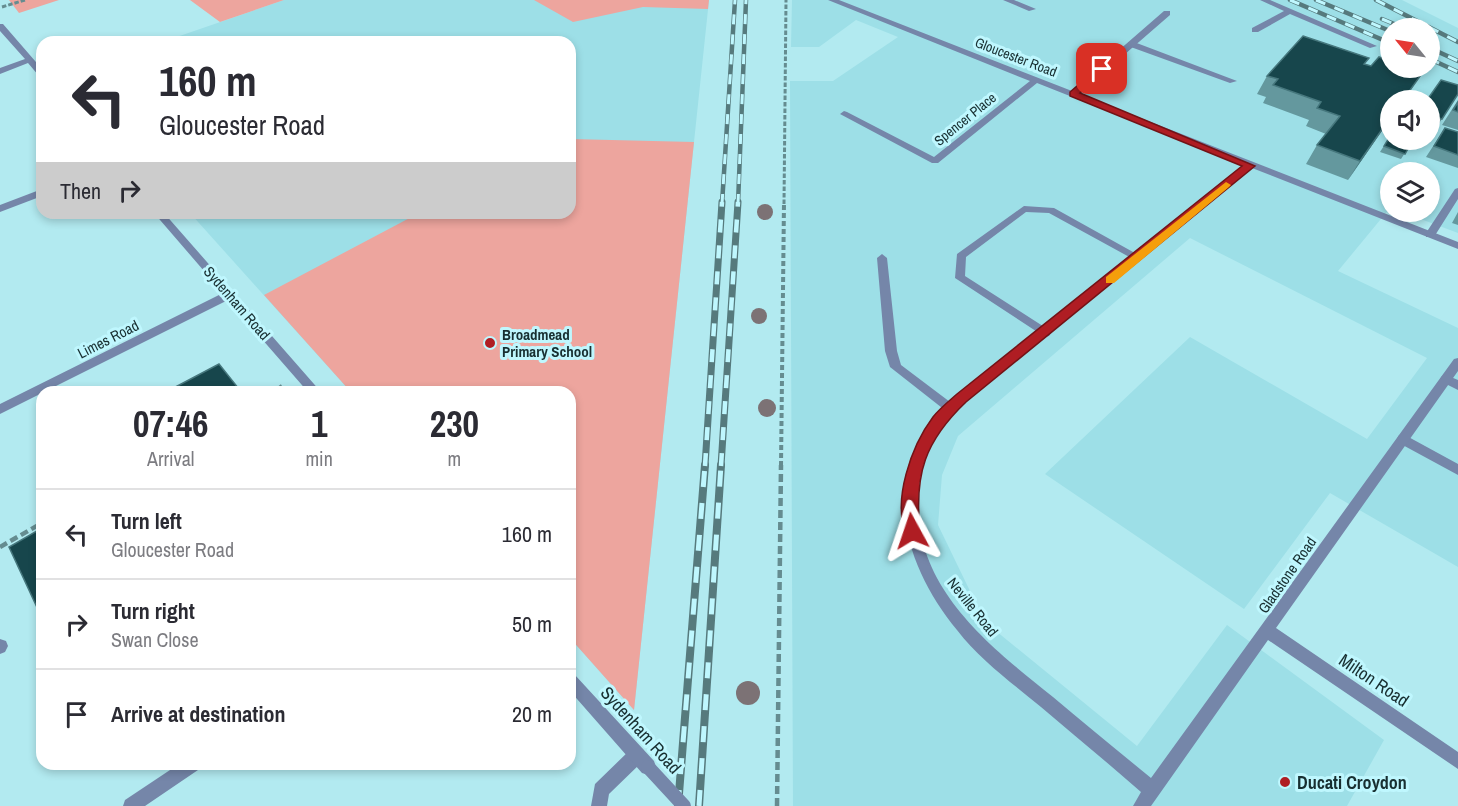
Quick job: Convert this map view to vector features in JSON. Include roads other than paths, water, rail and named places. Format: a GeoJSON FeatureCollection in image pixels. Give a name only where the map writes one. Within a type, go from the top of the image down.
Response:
{"type":"FeatureCollection","features":[{"type":"Feature","properties":{"kind":"street","name":"Gloucester Road"},"geometry":{"type":"LineString","coordinates":[[832,0],[862,8],[1249,166],[1458,246]]}},
{"type":"Feature","properties":{"kind":"street"},"geometry":{"type":"LineString","coordinates":[[1007,0],[1032,9]]}},
{"type":"Feature","properties":{"kind":"street"},"geometry":{"type":"LineString","coordinates":[[1264,0],[1373,46]]}},
{"type":"Feature","properties":{"kind":"street"},"geometry":{"type":"LineString","coordinates":[[1255,30],[1290,11]]}},
{"type":"Feature","properties":{"kind":"street"},"geometry":{"type":"LineString","coordinates":[[1074,94],[1167,13]]}},
{"type":"Feature","properties":{"kind":"street"},"geometry":{"type":"LineString","coordinates":[[0,26],[36,67]]}},
{"type":"Feature","properties":{"kind":"street"},"geometry":{"type":"LineString","coordinates":[[1131,44],[1233,81]]}},
{"type":"Feature","properties":{"kind":"street"},"geometry":{"type":"LineString","coordinates":[[0,71],[30,60]]}},
{"type":"Feature","properties":{"kind":"street","name":"Spencer Place"},"geometry":{"type":"LineString","coordinates":[[844,114],[935,161],[1037,79]]}},
{"type":"Feature","properties":{"kind":"street","name":"Neville Road"},"geometry":{"type":"LineString","coordinates":[[1152,790],[988,652],[963,627],[931,581],[912,531],[910,504],[919,453],[929,433],[950,408],[1249,166]]}},
{"type":"Feature","properties":{"kind":"street"},"geometry":{"type":"LineString","coordinates":[[1430,235],[1458,191]]}},
{"type":"Feature","properties":{"kind":"street"},"geometry":{"type":"LineString","coordinates":[[0,209],[36,194]]}},
{"type":"Feature","properties":{"kind":"street"},"geometry":{"type":"LineString","coordinates":[[1045,333],[960,278],[961,256],[1024,209],[1051,210],[1137,257]]}},
{"type":"Feature","properties":{"kind":"street","name":"Sydenham Road"},"geometry":{"type":"LineString","coordinates":[[164,219],[310,386]]}},
{"type":"Feature","properties":{"kind":"street"},"geometry":{"type":"LineString","coordinates":[[882,258],[891,351],[896,367],[950,408]]}},
{"type":"Feature","properties":{"kind":"street","name":"Limes Road"},"geometry":{"type":"LineString","coordinates":[[46,386],[229,295]]}},
{"type":"Feature","properties":{"kind":"street","name":"Gladstone Road"},"geometry":{"type":"LineString","coordinates":[[1142,806],[1403,439],[1452,382],[1458,362]]}},
{"type":"Feature","properties":{"kind":"street","name":"Limes Road"},"geometry":{"type":"LineString","coordinates":[[0,409],[36,391]]}},
{"type":"Feature","properties":{"kind":"street"},"geometry":{"type":"LineString","coordinates":[[1403,439],[1458,470]]}},
{"type":"Feature","properties":{"kind":"street","name":"Milton Road"},"geometry":{"type":"LineString","coordinates":[[1268,631],[1458,761]]}},
{"type":"Feature","properties":{"kind":"street","name":"Sydenham Road"},"geometry":{"type":"LineString","coordinates":[[576,687],[684,806]]}},
{"type":"Feature","properties":{"kind":"street"},"geometry":{"type":"LineString","coordinates":[[599,806],[601,790],[643,761]]}},
{"type":"Feature","properties":{"kind":"street"},"geometry":{"type":"LineString","coordinates":[[131,806],[183,770]]}},
{"type":"Feature","properties":{"kind":"railway"},"geometry":{"type":"LineString","coordinates":[[722,204],[735,0]]}},
{"type":"Feature","properties":{"kind":"railway"},"geometry":{"type":"LineString","coordinates":[[738,204],[746,0]]}},
{"type":"Feature","properties":{"kind":"railway"},"geometry":{"type":"LineString","coordinates":[[1290,0],[1380,39]]}},
{"type":"Feature","properties":{"kind":"railway"},"geometry":{"type":"LineString","coordinates":[[1316,0],[1380,27]]}},
{"type":"Feature","properties":{"kind":"railway"},"geometry":{"type":"LineString","coordinates":[[1376,0],[1458,42]]}},
{"type":"Feature","properties":{"kind":"railway"},"geometry":{"type":"LineString","coordinates":[[1440,53],[1458,61]]}},
{"type":"Feature","properties":{"kind":"railway"},"geometry":{"type":"LineString","coordinates":[[1440,64],[1458,72]]}},
{"type":"Feature","properties":{"kind":"railway"},"geometry":{"type":"LineString","coordinates":[[705,466],[722,202]]}},
{"type":"Feature","properties":{"kind":"railway"},"geometry":{"type":"LineString","coordinates":[[721,466],[738,202]]}},
{"type":"Feature","properties":{"kind":"railway"},"geometry":{"type":"LineString","coordinates":[[678,806],[705,465]]}},
{"type":"Feature","properties":{"kind":"railway"},"geometry":{"type":"LineString","coordinates":[[699,806],[721,465]]}},
{"type":"Feature","properties":{"kind":"place","name":"Broadmead Primary School"},"geometry":{"type":"Point","coordinates":[490,343]}},
{"type":"Feature","properties":{"kind":"place","name":"Ducati Croydon"},"geometry":{"type":"Point","coordinates":[1285,782]}}]}
